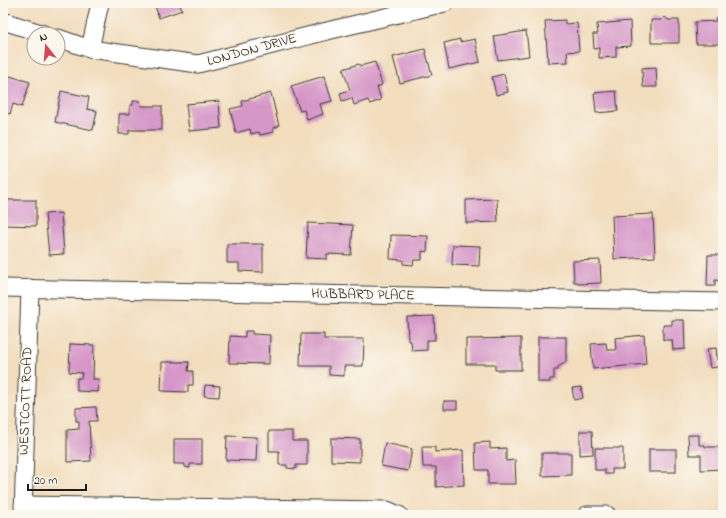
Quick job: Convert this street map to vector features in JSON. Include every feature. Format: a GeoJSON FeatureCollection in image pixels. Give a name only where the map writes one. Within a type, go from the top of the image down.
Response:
{"type":"FeatureCollection","features":[{"type":"Feature","properties":{"kind":"street"},"geometry":{"type":"LineString","coordinates":[[90,49],[100,3]]}},
{"type":"Feature","properties":{"kind":"street","name":"LONDON DRIVE"},"geometry":{"type":"LineString","coordinates":[[66,41],[90,49],[198,64],[445,3]]}},
{"type":"Feature","properties":{"kind":"street"},"geometry":{"type":"LineString","coordinates":[[3,20],[26,28]]}},
{"type":"Feature","properties":{"kind":"street","name":"HUBBARD PLACE"},"geometry":{"type":"LineString","coordinates":[[3,288],[723,302]]}},
{"type":"Feature","properties":{"kind":"street","name":"WESTCOTT ROAD"},"geometry":{"type":"LineString","coordinates":[[23,510],[30,288]]}},
{"type":"Feature","properties":{"kind":"street"},"geometry":{"type":"LineString","coordinates":[[23,510],[267,512],[386,510],[399,515]]}},
{"type":"Feature","properties":{"kind":"street"},"geometry":{"type":"LineString","coordinates":[[587,515],[607,515]]}},
{"type":"Feature","properties":{"kind":"building"},"geometry":{"type":"Polygon","coordinates":[[[154,3],[179,3],[182,10],[159,18],[154,3]]]}},
{"type":"Feature","properties":{"kind":"building"},"geometry":{"type":"Polygon","coordinates":[[[665,17],[668,20],[679,20],[679,43],[651,43],[651,20],[662,20],[665,17]]]}},
{"type":"Feature","properties":{"kind":"building"},"geometry":{"type":"Polygon","coordinates":[[[716,17],[723,17],[723,44],[696,44],[695,22],[716,21],[716,17]]]}},
{"type":"Feature","properties":{"kind":"building"},"geometry":{"type":"Polygon","coordinates":[[[565,20],[565,24],[577,23],[579,51],[567,52],[568,62],[548,63],[545,21],[565,20]]]}},
{"type":"Feature","properties":{"kind":"building"},"geometry":{"type":"Polygon","coordinates":[[[630,21],[631,46],[616,47],[616,57],[599,58],[599,48],[594,49],[593,34],[598,34],[597,24],[630,21]]]}},
{"type":"Feature","properties":{"kind":"building"},"geometry":{"type":"Polygon","coordinates":[[[526,31],[529,56],[498,60],[494,36],[526,31]]]}},
{"type":"Feature","properties":{"kind":"building"},"geometry":{"type":"Polygon","coordinates":[[[460,39],[460,42],[475,39],[480,62],[449,69],[444,43],[460,39]]]}},
{"type":"Feature","properties":{"kind":"building"},"geometry":{"type":"Polygon","coordinates":[[[425,49],[432,75],[400,83],[393,57],[425,49]]]}},
{"type":"Feature","properties":{"kind":"building"},"geometry":{"type":"Polygon","coordinates":[[[375,62],[382,85],[377,87],[381,100],[370,104],[368,100],[354,105],[352,98],[342,101],[340,93],[350,90],[343,69],[359,64],[360,66],[375,62]]]}},
{"type":"Feature","properties":{"kind":"building"},"geometry":{"type":"Polygon","coordinates":[[[656,67],[657,87],[643,87],[642,68],[656,67]]]}},
{"type":"Feature","properties":{"kind":"building"},"geometry":{"type":"Polygon","coordinates":[[[3,74],[30,82],[22,107],[13,104],[10,114],[3,112],[3,74]]]}},
{"type":"Feature","properties":{"kind":"building"},"geometry":{"type":"Polygon","coordinates":[[[504,74],[508,92],[496,95],[492,77],[504,74]]]}},
{"type":"Feature","properties":{"kind":"building"},"geometry":{"type":"Polygon","coordinates":[[[324,76],[332,101],[320,104],[323,114],[307,120],[304,110],[300,111],[291,86],[324,76]]]}},
{"type":"Feature","properties":{"kind":"building"},"geometry":{"type":"Polygon","coordinates":[[[61,91],[89,97],[87,109],[97,111],[93,130],[55,122],[61,91]]]}},
{"type":"Feature","properties":{"kind":"building"},"geometry":{"type":"Polygon","coordinates":[[[616,91],[618,111],[596,113],[594,93],[616,91]]]}},
{"type":"Feature","properties":{"kind":"building"},"geometry":{"type":"Polygon","coordinates":[[[271,93],[279,126],[273,128],[274,132],[260,135],[259,132],[251,134],[250,129],[236,133],[230,109],[243,106],[242,101],[271,93]]]}},
{"type":"Feature","properties":{"kind":"building"},"geometry":{"type":"Polygon","coordinates":[[[133,101],[140,101],[141,106],[162,106],[162,130],[129,130],[129,134],[119,134],[119,114],[130,114],[130,105],[133,105],[133,101]]]}},
{"type":"Feature","properties":{"kind":"building"},"geometry":{"type":"Polygon","coordinates":[[[219,101],[221,128],[189,131],[186,104],[219,101]]]}},
{"type":"Feature","properties":{"kind":"building"},"geometry":{"type":"Polygon","coordinates":[[[497,199],[498,222],[466,223],[466,200],[497,199]]]}},
{"type":"Feature","properties":{"kind":"building"},"geometry":{"type":"Polygon","coordinates":[[[3,200],[36,200],[36,226],[3,225],[3,200]]]}},
{"type":"Feature","properties":{"kind":"building"},"geometry":{"type":"Polygon","coordinates":[[[61,213],[64,254],[49,255],[45,214],[61,213]]]}},
{"type":"Feature","properties":{"kind":"building"},"geometry":{"type":"Polygon","coordinates":[[[653,214],[655,257],[614,259],[612,216],[653,214]]]}},
{"type":"Feature","properties":{"kind":"building"},"geometry":{"type":"Polygon","coordinates":[[[308,223],[353,225],[351,255],[327,254],[327,259],[306,258],[308,223]]]}},
{"type":"Feature","properties":{"kind":"building"},"geometry":{"type":"Polygon","coordinates":[[[391,235],[428,236],[427,252],[422,251],[422,260],[414,260],[413,265],[403,264],[403,260],[390,259],[391,235]]]}},
{"type":"Feature","properties":{"kind":"building"},"geometry":{"type":"Polygon","coordinates":[[[227,244],[263,244],[263,272],[239,271],[239,263],[227,263],[227,244]]]}},
{"type":"Feature","properties":{"kind":"building"},"geometry":{"type":"Polygon","coordinates":[[[453,245],[480,246],[479,266],[452,265],[453,245]]]}},
{"type":"Feature","properties":{"kind":"building"},"geometry":{"type":"Polygon","coordinates":[[[708,255],[723,255],[723,281],[715,280],[715,286],[707,286],[708,255]]]}},
{"type":"Feature","properties":{"kind":"building"},"geometry":{"type":"Polygon","coordinates":[[[600,260],[601,283],[578,284],[578,282],[574,282],[573,261],[600,260]]]}},
{"type":"Feature","properties":{"kind":"building"},"geometry":{"type":"Polygon","coordinates":[[[434,316],[435,340],[427,340],[427,350],[412,351],[411,341],[408,341],[407,317],[434,316]]]}},
{"type":"Feature","properties":{"kind":"building"},"geometry":{"type":"Polygon","coordinates":[[[672,320],[684,320],[685,349],[673,350],[672,340],[663,340],[663,325],[672,325],[672,320]]]}},
{"type":"Feature","properties":{"kind":"building"},"geometry":{"type":"Polygon","coordinates":[[[245,331],[252,331],[252,334],[270,335],[269,364],[229,363],[230,336],[245,337],[245,331]]]}},
{"type":"Feature","properties":{"kind":"building"},"geometry":{"type":"Polygon","coordinates":[[[301,334],[324,334],[324,339],[364,339],[363,366],[344,366],[344,376],[329,375],[329,366],[300,366],[301,334]]]}},
{"type":"Feature","properties":{"kind":"building"},"geometry":{"type":"Polygon","coordinates":[[[644,335],[646,364],[593,369],[591,344],[606,343],[607,350],[616,350],[615,338],[644,335]]]}},
{"type":"Feature","properties":{"kind":"building"},"geometry":{"type":"Polygon","coordinates":[[[538,337],[566,337],[566,362],[558,367],[558,370],[554,370],[554,379],[550,379],[550,382],[538,382],[538,337]]]}},
{"type":"Feature","properties":{"kind":"building"},"geometry":{"type":"Polygon","coordinates":[[[521,338],[521,370],[495,370],[495,364],[466,364],[466,339],[521,338]]]}},
{"type":"Feature","properties":{"kind":"building"},"geometry":{"type":"Polygon","coordinates":[[[70,344],[94,345],[93,379],[99,379],[98,392],[77,391],[77,378],[81,378],[82,373],[69,372],[70,344]]]}},
{"type":"Feature","properties":{"kind":"building"},"geometry":{"type":"Polygon","coordinates":[[[716,348],[718,367],[710,368],[707,349],[716,348]]]}},
{"type":"Feature","properties":{"kind":"building"},"geometry":{"type":"Polygon","coordinates":[[[162,362],[189,362],[188,371],[193,371],[193,385],[188,385],[188,392],[161,391],[162,362]]]}},
{"type":"Feature","properties":{"kind":"building"},"geometry":{"type":"Polygon","coordinates":[[[205,385],[220,386],[219,397],[204,396],[205,385]]]}},
{"type":"Feature","properties":{"kind":"building"},"geometry":{"type":"Polygon","coordinates":[[[581,387],[583,398],[574,400],[572,388],[581,387]]]}},
{"type":"Feature","properties":{"kind":"building"},"geometry":{"type":"Polygon","coordinates":[[[444,401],[457,401],[457,409],[444,409],[444,401]]]}},
{"type":"Feature","properties":{"kind":"building"},"geometry":{"type":"Polygon","coordinates":[[[96,407],[97,421],[89,421],[91,461],[67,462],[67,430],[79,429],[79,421],[76,421],[76,408],[96,407]]]}},
{"type":"Feature","properties":{"kind":"building"},"geometry":{"type":"Polygon","coordinates":[[[269,431],[292,431],[292,441],[307,441],[307,465],[296,465],[296,469],[287,468],[287,465],[279,465],[279,451],[269,451],[269,431]]]}},
{"type":"Feature","properties":{"kind":"building"},"geometry":{"type":"Polygon","coordinates":[[[580,431],[592,431],[593,454],[580,455],[580,431]]]}},
{"type":"Feature","properties":{"kind":"building"},"geometry":{"type":"Polygon","coordinates":[[[688,435],[699,435],[699,445],[705,445],[705,447],[723,447],[723,469],[701,470],[701,455],[689,455],[688,435]]]}},
{"type":"Feature","properties":{"kind":"building"},"geometry":{"type":"Polygon","coordinates":[[[227,436],[257,437],[256,461],[226,460],[227,436]]]}},
{"type":"Feature","properties":{"kind":"building"},"geometry":{"type":"Polygon","coordinates":[[[331,438],[360,439],[360,462],[331,461],[331,438]]]}},
{"type":"Feature","properties":{"kind":"building"},"geometry":{"type":"Polygon","coordinates":[[[174,439],[202,439],[202,464],[190,464],[190,468],[185,467],[185,464],[174,464],[174,439]]]}},
{"type":"Feature","properties":{"kind":"building"},"geometry":{"type":"Polygon","coordinates":[[[490,442],[490,449],[506,448],[506,461],[515,460],[516,484],[488,484],[488,470],[476,470],[475,443],[490,442]]]}},
{"type":"Feature","properties":{"kind":"building"},"geometry":{"type":"Polygon","coordinates":[[[385,443],[412,449],[408,471],[381,466],[385,443]]]}},
{"type":"Feature","properties":{"kind":"building"},"geometry":{"type":"Polygon","coordinates":[[[422,447],[435,447],[435,452],[463,450],[464,485],[436,487],[436,467],[423,467],[422,447]]]}},
{"type":"Feature","properties":{"kind":"building"},"geometry":{"type":"Polygon","coordinates":[[[595,448],[623,448],[623,469],[612,469],[612,474],[605,474],[605,470],[595,470],[595,448]]]}},
{"type":"Feature","properties":{"kind":"building"},"geometry":{"type":"Polygon","coordinates":[[[649,449],[676,449],[676,472],[649,472],[649,449]]]}},
{"type":"Feature","properties":{"kind":"building"},"geometry":{"type":"Polygon","coordinates":[[[542,453],[571,453],[571,475],[542,476],[542,453]]]}}]}
